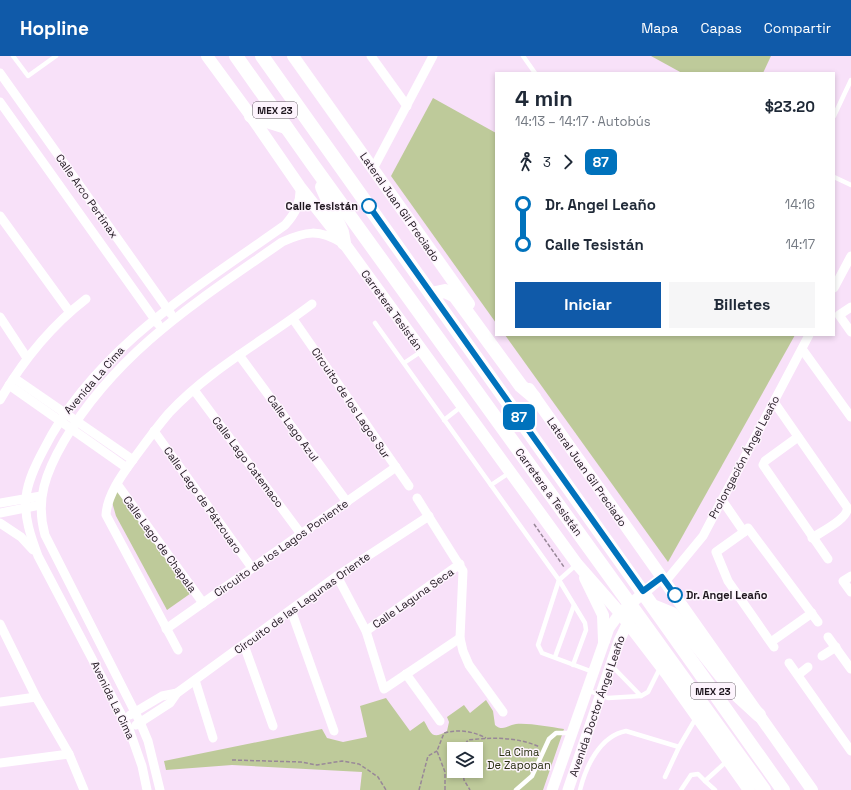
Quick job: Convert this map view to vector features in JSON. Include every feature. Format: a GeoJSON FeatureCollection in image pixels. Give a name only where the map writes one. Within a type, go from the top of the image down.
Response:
{"type":"FeatureCollection","features":[{"type":"Feature","properties":{"kind":"main road","name":"Carretera Tesistán"},"geometry":{"type":"LineString","coordinates":[[207,56],[300,187],[344,244],[580,567]]}},
{"type":"Feature","properties":{"kind":"main road","name":"Carretera a Tesistán"},"geometry":{"type":"LineString","coordinates":[[236,56],[628,612],[764,790]]}},
{"type":"Feature","properties":{"kind":"main road","name":"Carretera a Tesistán"},"geometry":{"type":"LineString","coordinates":[[262,56],[783,790]]}},
{"type":"Feature","properties":{"kind":"main road","name":"Lateral Juan Gil Preciado"},"geometry":{"type":"LineString","coordinates":[[293,56],[534,397],[666,578],[812,790]]}},
{"type":"Feature","properties":{"kind":"main road"},"geometry":{"type":"LineString","coordinates":[[251,116],[286,127]]}},
{"type":"Feature","properties":{"kind":"main road"},"geometry":{"type":"LineString","coordinates":[[313,165],[342,232],[344,244]]}},
{"type":"Feature","properties":{"kind":"main road"},"geometry":{"type":"LineString","coordinates":[[431,294],[445,292],[455,296],[521,386],[534,397]]}},
{"type":"Feature","properties":{"kind":"main road"},"geometry":{"type":"LineString","coordinates":[[580,567],[628,612],[661,666],[749,790]]}},
{"type":"Feature","properties":{"kind":"main road"},"geometry":{"type":"LineString","coordinates":[[580,567],[589,589],[603,615],[604,641]]}},
{"type":"Feature","properties":{"kind":"main road"},"geometry":{"type":"LineString","coordinates":[[648,598],[672,614],[734,692],[759,715]]}},
{"type":"Feature","properties":{"kind":"street"},"geometry":{"type":"LineString","coordinates":[[371,56],[407,106]]}},
{"type":"Feature","properties":{"kind":"street"},"geometry":{"type":"LineString","coordinates":[[373,170],[433,56]]}},
{"type":"Feature","properties":{"kind":"street","name":"Calle Arco Pertinax"},"geometry":{"type":"LineString","coordinates":[[0,73],[174,318]]}},
{"type":"Feature","properties":{"kind":"street","name":"Calle Arco Pertinax"},"geometry":{"type":"LineString","coordinates":[[0,102],[161,329]]}},
{"type":"Feature","properties":{"kind":"street","name":"Avenida La Cima"},"geometry":{"type":"LineString","coordinates":[[147,790],[142,766],[129,729],[38,556],[30,536],[26,502],[30,482],[40,457],[63,417],[103,367],[125,344],[154,320],[285,225],[292,218],[300,197],[300,187]]}},
{"type":"Feature","properties":{"kind":"street"},"geometry":{"type":"LineString","coordinates":[[0,216],[69,311]]}},
{"type":"Feature","properties":{"kind":"street","name":"Avenida La Cima"},"geometry":{"type":"LineString","coordinates":[[160,790],[148,741],[140,722],[51,551],[43,528],[41,500],[54,460],[74,425],[108,379],[144,343],[174,318],[270,250],[290,239],[312,232],[325,234],[344,244]]}},
{"type":"Feature","properties":{"kind":"street"},"geometry":{"type":"LineString","coordinates":[[263,241],[270,250]]}},
{"type":"Feature","properties":{"kind":"street"},"geometry":{"type":"LineString","coordinates":[[835,286],[851,257]]}},
{"type":"Feature","properties":{"kind":"street"},"geometry":{"type":"LineString","coordinates":[[0,400],[27,358],[69,311],[86,298]]}},
{"type":"Feature","properties":{"kind":"street"},"geometry":{"type":"LineString","coordinates":[[178,650],[106,515],[106,504],[132,460],[170,412],[194,390],[239,355],[312,304]]}},
{"type":"Feature","properties":{"kind":"street"},"geometry":{"type":"LineString","coordinates":[[851,307],[840,315],[851,332]]}},
{"type":"Feature","properties":{"kind":"street"},"geometry":{"type":"LineString","coordinates":[[0,317],[27,358]]}},
{"type":"Feature","properties":{"kind":"street","name":"Circuito de los Lagos Sur"},"geometry":{"type":"LineString","coordinates":[[293,318],[409,486]]}},
{"type":"Feature","properties":{"kind":"street","name":"Prolongación Ángel Leaño"},"geometry":{"type":"LineString","coordinates":[[628,612],[648,598],[703,536],[808,336]]}},
{"type":"Feature","properties":{"kind":"street"},"geometry":{"type":"LineString","coordinates":[[802,349],[851,417]]}},
{"type":"Feature","properties":{"kind":"street","name":"Calle Lago Azul"},"geometry":{"type":"LineString","coordinates":[[239,355],[347,502]]}},
{"type":"Feature","properties":{"kind":"street"},"geometry":{"type":"LineString","coordinates":[[11,381],[92,438],[127,468]]}},
{"type":"Feature","properties":{"kind":"street","name":"Calle Lago Catemaco"},"geometry":{"type":"LineString","coordinates":[[194,390],[301,534]]}},
{"type":"Feature","properties":{"kind":"street"},"geometry":{"type":"LineString","coordinates":[[774,402],[846,504],[848,510],[845,516],[812,538]]}},
{"type":"Feature","properties":{"kind":"street","name":"Calle Lago de Pátzcuaro"},"geometry":{"type":"LineString","coordinates":[[154,431],[252,568]]}},
{"type":"Feature","properties":{"kind":"street"},"geometry":{"type":"LineString","coordinates":[[798,436],[765,461],[763,466],[828,559]]}},
{"type":"Feature","properties":{"kind":"street"},"geometry":{"type":"LineString","coordinates":[[92,438],[132,460]]}},
{"type":"Feature","properties":{"kind":"street","name":"Circuito de los Lagos Poniente"},"geometry":{"type":"LineString","coordinates":[[166,629],[396,467]]}},
{"type":"Feature","properties":{"kind":"street","name":"Calle Lago de Chapala"},"geometry":{"type":"LineString","coordinates":[[117,484],[203,603]]}},
{"type":"Feature","properties":{"kind":"street"},"geometry":{"type":"LineString","coordinates":[[417,498],[463,571],[460,638],[463,651],[469,665],[503,712]]}},
{"type":"Feature","properties":{"kind":"street"},"geometry":{"type":"LineString","coordinates":[[0,503],[41,500]]}},
{"type":"Feature","properties":{"kind":"street"},"geometry":{"type":"LineString","coordinates":[[722,500],[744,532]]}},
{"type":"Feature","properties":{"kind":"street"},"geometry":{"type":"LineString","coordinates":[[0,513],[26,502]]}},
{"type":"Feature","properties":{"kind":"street","name":"Circuito de las Lagunas Oriente"},"geometry":{"type":"LineString","coordinates":[[129,729],[170,703],[177,693],[337,576],[429,516]]}},
{"type":"Feature","properties":{"kind":"street"},"geometry":{"type":"LineString","coordinates":[[0,523],[21,537],[38,556]]}},
{"type":"Feature","properties":{"kind":"street"},"geometry":{"type":"LineString","coordinates":[[812,613],[773,645],[728,581],[716,552],[728,545],[748,528],[812,613],[818,622]]}},
{"type":"Feature","properties":{"kind":"street","name":"Calle Laguna Seca"},"geometry":{"type":"LineString","coordinates":[[366,632],[460,564]]}},
{"type":"Feature","properties":{"kind":"street"},"geometry":{"type":"LineString","coordinates":[[337,576],[366,632],[384,689],[460,638]]}},
{"type":"Feature","properties":{"kind":"street"},"geometry":{"type":"LineString","coordinates":[[851,576],[843,581],[851,592]]}},
{"type":"Feature","properties":{"kind":"street"},"geometry":{"type":"LineString","coordinates":[[291,610],[334,731]]}},
{"type":"Feature","properties":{"kind":"street","name":"Avenida Doctor Ángel Leaño"},"geometry":{"type":"LineString","coordinates":[[552,790],[604,641],[613,621],[628,612]]}},
{"type":"Feature","properties":{"kind":"street","name":"Avenida Doctor Ángel Leaño"},"geometry":{"type":"LineString","coordinates":[[568,790],[612,665],[628,612]]}},
{"type":"Feature","properties":{"kind":"street"},"geometry":{"type":"LineString","coordinates":[[0,624],[4,640],[69,754],[84,790]]}},
{"type":"Feature","properties":{"kind":"street"},"geometry":{"type":"LineString","coordinates":[[828,637],[851,669]]}},
{"type":"Feature","properties":{"kind":"street"},"geometry":{"type":"LineString","coordinates":[[244,645],[273,726]]}},
{"type":"Feature","properties":{"kind":"street"},"geometry":{"type":"LineString","coordinates":[[822,656],[836,647]]}},
{"type":"Feature","properties":{"kind":"street"},"geometry":{"type":"LineString","coordinates":[[789,663],[851,751]]}},
{"type":"Feature","properties":{"kind":"street"},"geometry":{"type":"LineString","coordinates":[[798,675],[808,667]]}},
{"type":"Feature","properties":{"kind":"street"},"geometry":{"type":"LineString","coordinates":[[406,674],[440,721]]}},
{"type":"Feature","properties":{"kind":"street"},"geometry":{"type":"LineString","coordinates":[[195,680],[213,738]]}},
{"type":"Feature","properties":{"kind":"street","name":"Circuito de las Lagunas Oriente"},"geometry":{"type":"LineString","coordinates":[[124,719],[162,696],[177,693]]}},
{"type":"Feature","properties":{"kind":"street"},"geometry":{"type":"LineString","coordinates":[[0,702],[36,696]]}},
{"type":"Feature","properties":{"kind":"street"},"geometry":{"type":"LineString","coordinates":[[574,730],[588,731]]}},
{"type":"Feature","properties":{"kind":"street"},"geometry":{"type":"LineString","coordinates":[[0,763],[69,754]]}},
{"type":"Feature","properties":{"kind":"lane"},"geometry":{"type":"LineString","coordinates":[[13,56],[28,76],[56,56]]}},
{"type":"Feature","properties":{"kind":"lane"},"geometry":{"type":"LineString","coordinates":[[523,56],[534,72]]}},
{"type":"Feature","properties":{"kind":"lane"},"geometry":{"type":"LineString","coordinates":[[835,114],[851,80]]}},
{"type":"Feature","properties":{"kind":"lane"},"geometry":{"type":"LineString","coordinates":[[835,177],[851,185]]}},
{"type":"Feature","properties":{"kind":"lane"},"geometry":{"type":"LineString","coordinates":[[375,323],[559,580],[585,623],[586,630],[573,665]]}},
{"type":"Feature","properties":{"kind":"lane"},"geometry":{"type":"LineString","coordinates":[[404,363],[422,351]]}},
{"type":"Feature","properties":{"kind":"lane"},"geometry":{"type":"LineString","coordinates":[[444,420],[462,406]]}},
{"type":"Feature","properties":{"kind":"lane"},"geometry":{"type":"LineString","coordinates":[[491,485],[510,472]]}},
{"type":"Feature","properties":{"kind":"lane"},"geometry":{"type":"LineString","coordinates":[[580,567],[559,580],[538,641],[539,650],[594,673]]}},
{"type":"Feature","properties":{"kind":"lane"},"geometry":{"type":"LineString","coordinates":[[555,657],[574,605]]}},
{"type":"Feature","properties":{"kind":"lane"},"geometry":{"type":"LineString","coordinates":[[612,665],[641,696]]}},
{"type":"Feature","properties":{"kind":"lane"},"geometry":{"type":"LineString","coordinates":[[587,690],[608,698],[641,696],[648,692],[661,666]]}},
{"type":"Feature","properties":{"kind":"lane"},"geometry":{"type":"LineString","coordinates":[[665,777],[679,747],[697,716]]}},
{"type":"Feature","properties":{"kind":"lane"},"geometry":{"type":"LineString","coordinates":[[516,790],[532,776],[549,739],[556,733],[574,730]]}},
{"type":"Feature","properties":{"kind":"lane"},"geometry":{"type":"LineString","coordinates":[[580,790],[584,774],[597,753],[604,743],[619,732],[626,731],[679,747]]}},
{"type":"Feature","properties":{"kind":"lane"},"geometry":{"type":"LineString","coordinates":[[705,781],[728,760]]}},
{"type":"Feature","properties":{"kind":"lane"},"geometry":{"type":"LineString","coordinates":[[681,790],[691,775],[694,774],[698,774],[715,790]]}},
{"type":"Feature","properties":{"kind":"path"},"geometry":{"type":"LineString","coordinates":[[419,790],[428,756],[437,751],[444,733],[453,731],[474,732],[486,738]]}},
{"type":"Feature","properties":{"kind":"path"},"geometry":{"type":"LineString","coordinates":[[467,742],[468,740],[486,738],[514,740],[530,743],[545,749]]}},
{"type":"Feature","properties":{"kind":"path"},"geometry":{"type":"LineString","coordinates":[[437,751],[445,772],[447,782],[445,790]]}},
{"type":"Feature","properties":{"kind":"path"},"geometry":{"type":"LineString","coordinates":[[232,760],[267,760],[290,763],[301,762],[317,765],[342,761],[359,764],[378,777],[386,790]]}},
{"type":"Feature","properties":{"kind":"path"},"geometry":{"type":"LineString","coordinates":[[464,778],[470,790]]}},
{"type":"Feature","properties":{"kind":"green space"},"geometry":{"type":"Polygon","coordinates":[[[651,56],[771,56],[763,72],[680,72],[651,56]]]}},
{"type":"Feature","properties":{"kind":"green space"},"geometry":{"type":"Polygon","coordinates":[[[433,98],[495,132],[495,322],[391,176],[433,98]]]}},
{"type":"Feature","properties":{"kind":"green space"},"geometry":{"type":"Polygon","coordinates":[[[506,336],[794,336],[668,562],[506,336]]]}},
{"type":"Feature","properties":{"kind":"green space"},"geometry":{"type":"Polygon","coordinates":[[[117,484],[194,591],[167,610],[116,516],[112,502],[117,484]]]}},
{"type":"Feature","properties":{"kind":"green space","name":"La Cima De Zapopan"},"geometry":{"type":"Polygon","coordinates":[[[386,698],[410,731],[424,721],[432,734],[442,734],[447,731],[449,722],[447,717],[464,705],[470,713],[486,700],[493,711],[495,725],[498,727],[503,728],[516,724],[522,724],[564,729],[543,790],[360,790],[362,772],[232,765],[166,770],[164,761],[322,729],[327,738],[343,742],[367,737],[360,706],[386,698]]]}},
{"type":"Feature","properties":{"kind":"bus line","name":"87"},"geometry":{"type":"LineString","coordinates":[[369,206],[643,591],[662,577],[675,595]]}},
{"type":"Feature","properties":{"kind":"place","name":"Calle Tesistán"},"geometry":{"type":"Point","coordinates":[369,206]}},
{"type":"Feature","properties":{"kind":"place","name":"Dr. Angel Leaño"},"geometry":{"type":"Point","coordinates":[675,595]}}]}
